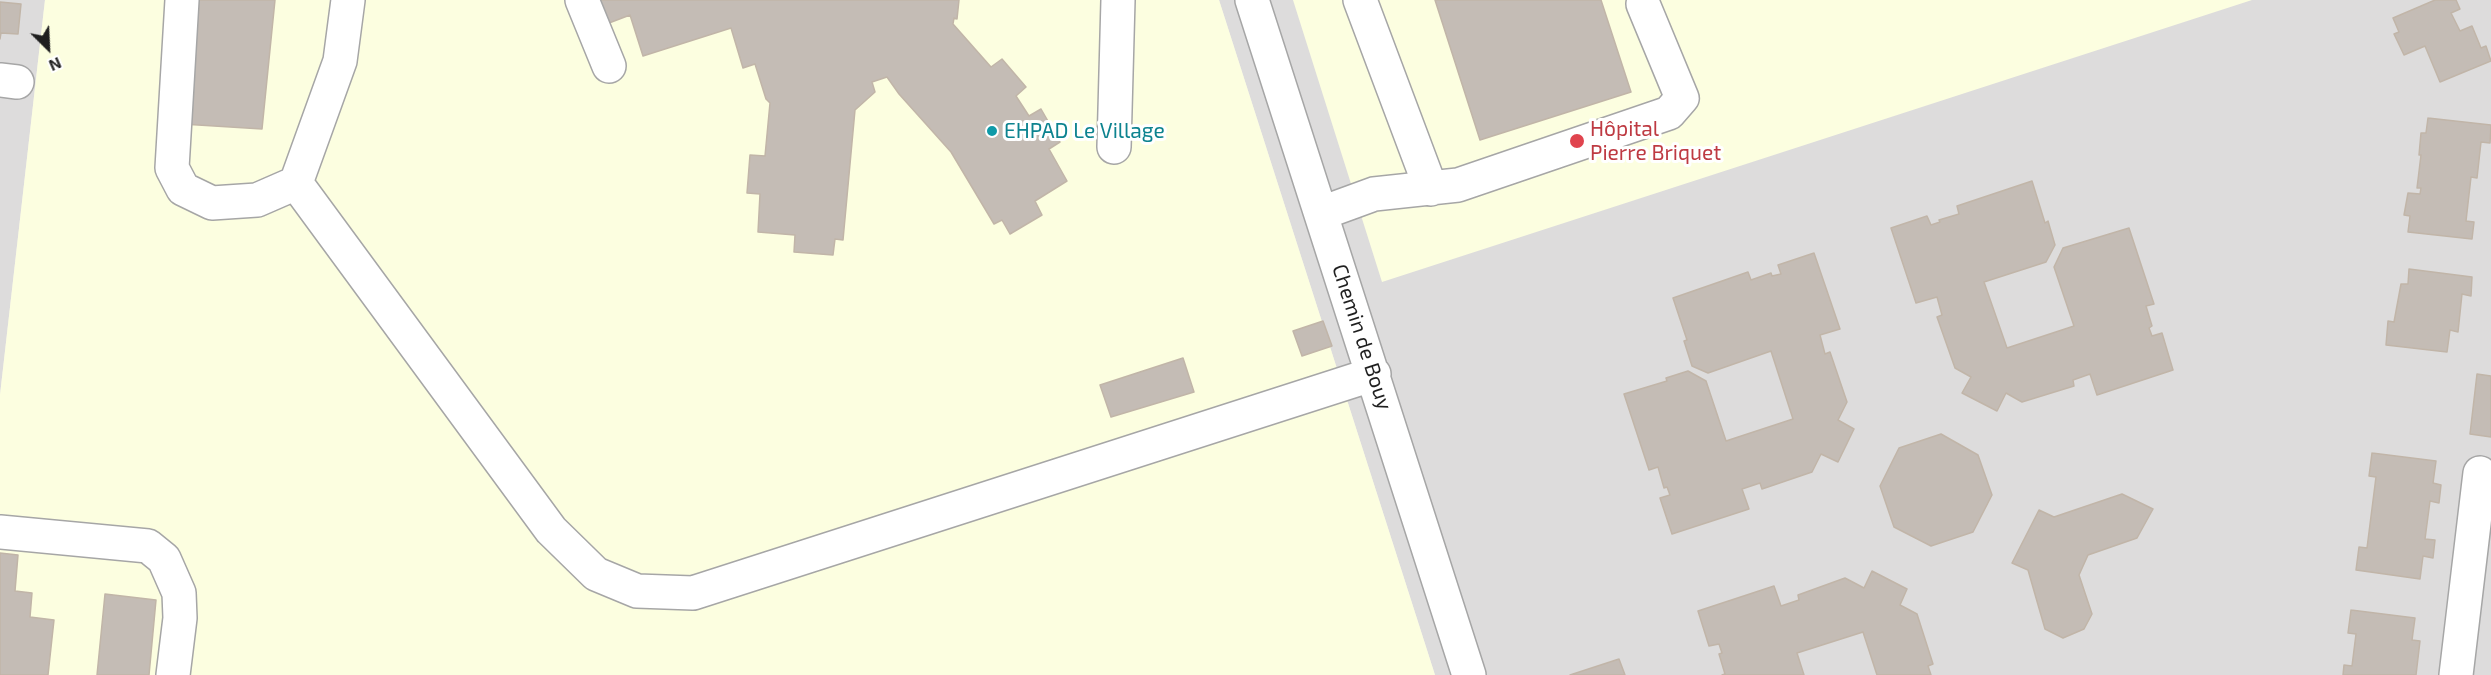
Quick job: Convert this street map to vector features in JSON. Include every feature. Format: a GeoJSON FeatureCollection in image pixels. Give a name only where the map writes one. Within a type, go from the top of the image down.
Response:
{"type":"FeatureCollection","features":[{"type":"Feature","properties":{"kind":"street"},"geometry":{"type":"LineString","coordinates":[[183,0],[172,168],[183,189],[212,203],[257,200],[296,183],[340,61],[348,0]]}},
{"type":"Feature","properties":{"kind":"street"},"geometry":{"type":"LineString","coordinates":[[582,0],[609,66]]}},
{"type":"Feature","properties":{"kind":"street"},"geometry":{"type":"LineString","coordinates":[[1114,147],[1118,0]]}},
{"type":"Feature","properties":{"kind":"street","name":"Chemin de Bouy"},"geometry":{"type":"LineString","coordinates":[[1252,0],[1469,675]]}},
{"type":"Feature","properties":{"kind":"street"},"geometry":{"type":"LineString","coordinates":[[1360,0],[1431,189]]}},
{"type":"Feature","properties":{"kind":"street"},"geometry":{"type":"LineString","coordinates":[[1322,213],[1374,194],[1458,185],[1669,113],[1682,98],[1642,4]]}},
{"type":"Feature","properties":{"kind":"street"},"geometry":{"type":"LineString","coordinates":[[296,183],[551,530],[596,574],[638,591],[693,593],[1374,374]]}},
{"type":"Feature","properties":{"kind":"street"},"geometry":{"type":"LineString","coordinates":[[2456,675],[2480,562],[2480,473]]}},
{"type":"Feature","properties":{"kind":"street"},"geometry":{"type":"LineString","coordinates":[[0,532],[148,546],[164,559],[179,593],[180,618],[173,675]]}},
{"type":"Feature","properties":{"kind":"shaded area"},"geometry":{"type":"Polygon","coordinates":[[[0,0],[45,0],[0,395],[0,0]]]}},
{"type":"Feature","properties":{"kind":"shaded area"},"geometry":{"type":"Polygon","coordinates":[[[45,0],[1219,0],[1435,675],[0,675],[0,395],[45,0]]]}},
{"type":"Feature","properties":{"kind":"shaded area"},"geometry":{"type":"Polygon","coordinates":[[[1219,0],[2491,0],[2491,675],[1435,675],[1219,0]]]}},
{"type":"Feature","properties":{"kind":"shaded area","name":"Hôpital Pierre Briquet"},"geometry":{"type":"Polygon","coordinates":[[[1293,0],[2252,0],[1382,282],[1293,0]]]}},
{"type":"Feature","properties":{"kind":"building"},"geometry":{"type":"Polygon","coordinates":[[[195,0],[275,0],[262,129],[182,124],[195,0]]]}},
{"type":"Feature","properties":{"kind":"building","name":"EHPAD Le Village"},"geometry":{"type":"Polygon","coordinates":[[[598,0],[959,0],[957,19],[954,18],[953,24],[991,67],[1002,59],[1026,87],[1016,96],[1029,116],[1041,109],[1060,142],[1049,149],[1067,181],[1035,201],[1042,215],[1010,234],[1002,220],[994,224],[951,152],[899,94],[887,77],[872,82],[875,92],[855,110],[843,240],[835,239],[833,255],[794,252],[795,235],[758,232],[760,194],[747,193],[750,155],[765,156],[770,103],[766,99],[755,64],[743,68],[731,28],[643,56],[630,15],[609,23],[598,0]]]}},
{"type":"Feature","properties":{"kind":"building"},"geometry":{"type":"Polygon","coordinates":[[[1435,0],[1601,0],[1631,92],[1480,140],[1435,0]]]}},
{"type":"Feature","properties":{"kind":"building"},"geometry":{"type":"Polygon","coordinates":[[[2435,0],[2456,0],[2460,9],[2451,13],[2460,31],[2472,26],[2481,48],[2486,46],[2491,61],[2440,82],[2425,46],[2404,55],[2394,34],[2399,32],[2393,18],[2435,0]]]}},
{"type":"Feature","properties":{"kind":"building"},"geometry":{"type":"Polygon","coordinates":[[[0,2],[21,4],[18,34],[1,33],[0,39],[0,2]]]}},
{"type":"Feature","properties":{"kind":"building"},"geometry":{"type":"Polygon","coordinates":[[[2428,118],[2491,125],[2490,143],[2481,142],[2477,178],[2471,177],[2466,221],[2474,222],[2472,239],[2408,232],[2410,216],[2404,215],[2408,193],[2420,194],[2421,188],[2417,188],[2421,133],[2426,133],[2428,118]]]}},
{"type":"Feature","properties":{"kind":"building"},"geometry":{"type":"Polygon","coordinates":[[[2032,181],[2045,223],[2048,221],[2055,245],[2046,262],[1984,282],[2007,348],[2074,326],[2054,267],[2063,248],[2129,228],[2154,304],[2146,306],[2152,326],[2149,328],[2152,336],[2162,333],[2173,370],[2097,395],[2090,374],[2073,380],[2074,386],[2022,402],[2006,393],[1997,411],[1962,393],[1971,377],[1955,368],[1937,317],[1942,315],[1937,297],[1916,303],[1891,228],[1927,216],[1931,225],[1940,222],[1939,220],[1959,214],[1957,206],[2032,181]]]}},
{"type":"Feature","properties":{"kind":"building"},"geometry":{"type":"Polygon","coordinates":[[[1814,253],[1840,329],[1820,335],[1825,354],[1830,352],[1847,402],[1838,420],[1854,429],[1838,462],[1821,454],[1812,472],[1762,489],[1760,483],[1742,489],[1749,509],[1672,534],[1660,498],[1670,495],[1667,487],[1664,488],[1658,467],[1649,470],[1624,394],[1667,381],[1666,378],[1688,371],[1706,381],[1726,441],[1793,419],[1771,351],[1708,373],[1692,366],[1684,341],[1687,340],[1673,298],[1748,272],[1751,280],[1771,273],[1772,276],[1781,274],[1778,265],[1814,253]]]}},
{"type":"Feature","properties":{"kind":"building"},"geometry":{"type":"Polygon","coordinates":[[[2409,269],[2472,277],[2471,296],[2462,294],[2458,332],[2450,330],[2447,352],[2386,345],[2388,321],[2394,322],[2401,284],[2408,284],[2409,269]]]}},
{"type":"Feature","properties":{"kind":"building"},"geometry":{"type":"Polygon","coordinates":[[[1323,321],[1332,346],[1302,356],[1293,331],[1323,321]]]}},
{"type":"Feature","properties":{"kind":"building"},"geometry":{"type":"Polygon","coordinates":[[[1183,358],[1194,392],[1111,417],[1100,385],[1183,358]]]}},
{"type":"Feature","properties":{"kind":"building"},"geometry":{"type":"Polygon","coordinates":[[[2477,374],[2491,376],[2491,437],[2470,434],[2477,374]]]}},
{"type":"Feature","properties":{"kind":"building"},"geometry":{"type":"Polygon","coordinates":[[[1941,434],[1978,455],[1992,495],[1973,532],[1931,546],[1894,527],[1880,486],[1899,448],[1941,434]]]}},
{"type":"Feature","properties":{"kind":"building"},"geometry":{"type":"Polygon","coordinates":[[[2372,453],[2436,461],[2433,483],[2441,485],[2439,503],[2430,501],[2425,539],[2435,540],[2433,558],[2423,556],[2420,579],[2356,570],[2359,547],[2367,548],[2376,477],[2369,476],[2372,453]]]}},
{"type":"Feature","properties":{"kind":"building"},"geometry":{"type":"Polygon","coordinates":[[[2122,494],[2153,509],[2137,538],[2088,555],[2079,575],[2092,614],[2084,629],[2063,638],[2045,629],[2028,570],[2012,563],[2039,510],[2054,517],[2122,494]]]}},
{"type":"Feature","properties":{"kind":"building"},"geometry":{"type":"Polygon","coordinates":[[[0,553],[18,555],[15,591],[32,593],[30,617],[54,620],[48,675],[0,675],[0,553]]]}},
{"type":"Feature","properties":{"kind":"building"},"geometry":{"type":"Polygon","coordinates":[[[1872,571],[1907,589],[1900,605],[1917,614],[1933,664],[1928,666],[1931,675],[1877,675],[1863,632],[1797,653],[1804,675],[1722,675],[1725,674],[1719,654],[1722,653],[1719,644],[1709,646],[1698,611],[1774,586],[1781,606],[1799,600],[1798,595],[1845,578],[1864,588],[1872,571]]]}},
{"type":"Feature","properties":{"kind":"building"},"geometry":{"type":"Polygon","coordinates":[[[105,594],[156,600],[149,675],[97,675],[105,594]]]}},
{"type":"Feature","properties":{"kind":"building"},"geometry":{"type":"Polygon","coordinates":[[[2351,610],[2415,618],[2412,640],[2420,641],[2416,675],[2343,675],[2344,665],[2352,666],[2356,634],[2348,633],[2351,610]]]}},
{"type":"Feature","properties":{"kind":"building"},"geometry":{"type":"Polygon","coordinates":[[[1619,659],[1625,675],[1570,675],[1619,659]]]}},
{"type":"Feature","properties":{"kind":"place","name":"EHPAD Le Village"},"geometry":{"type":"Point","coordinates":[992,131]}},
{"type":"Feature","properties":{"kind":"place","name":"Hôpital Pierre Briquet"},"geometry":{"type":"Point","coordinates":[1577,141]}}]}
